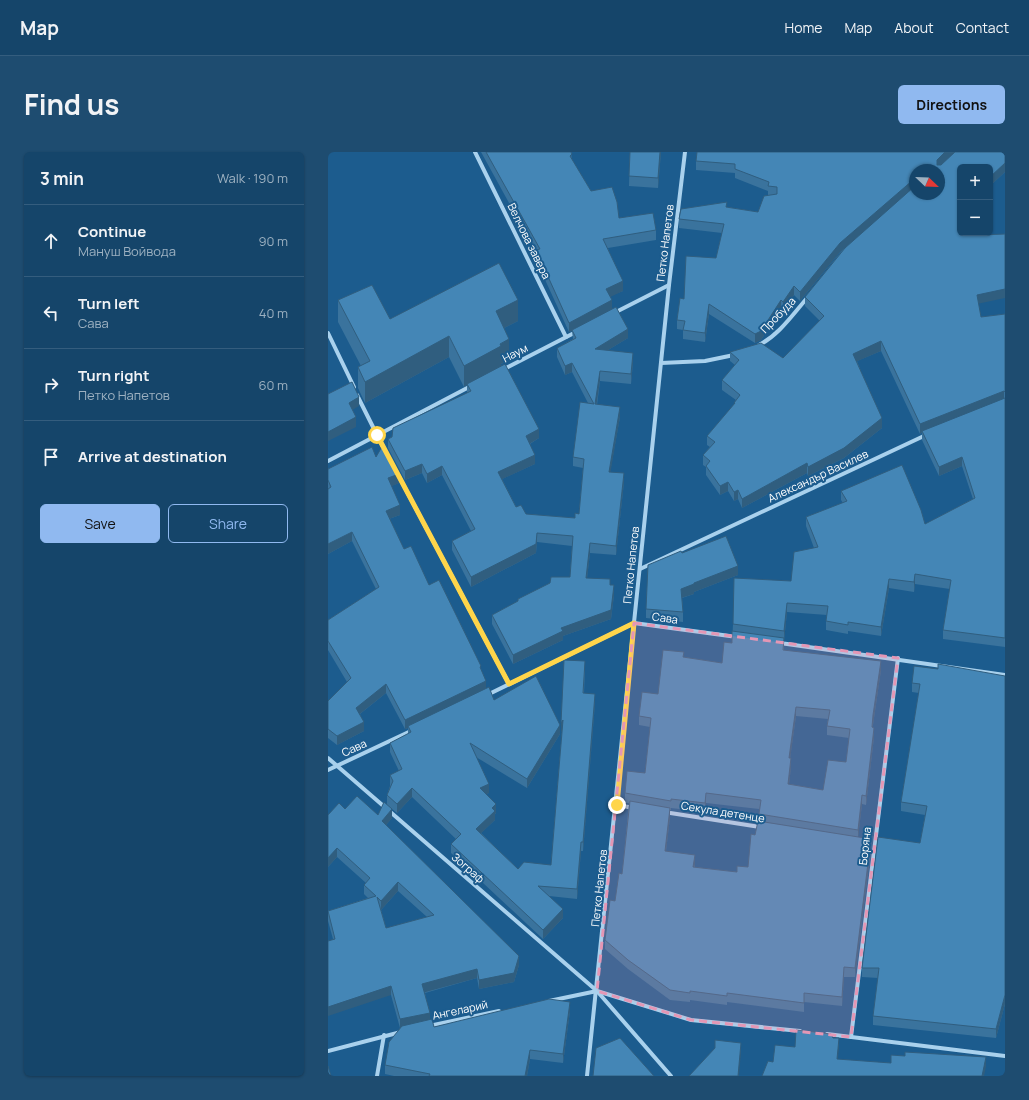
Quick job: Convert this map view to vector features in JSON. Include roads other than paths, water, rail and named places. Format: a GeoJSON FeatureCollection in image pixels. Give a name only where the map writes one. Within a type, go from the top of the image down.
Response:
{"type":"FeatureCollection","features":[{"type":"Feature","properties":{"kind":"street","name":"Велчова завера"},"geometry":{"type":"LineString","coordinates":[[475,152],[566,337]]}},
{"type":"Feature","properties":{"kind":"street","name":"Петко Напетов"},"geometry":{"type":"LineString","coordinates":[[587,1076],[617,805],[669,285],[685,152]]}},
{"type":"Feature","properties":{"kind":"street"},"geometry":{"type":"LineString","coordinates":[[607,316],[669,285]]}},
{"type":"Feature","properties":{"kind":"street","name":"Прoбудa"},"geometry":{"type":"LineString","coordinates":[[755,347],[766,341],[785,325],[813,290]]}},
{"type":"Feature","properties":{"kind":"street","name":"Наум"},"geometry":{"type":"LineString","coordinates":[[496,374],[580,330]]}},
{"type":"Feature","properties":{"kind":"street"},"geometry":{"type":"LineString","coordinates":[[328,333],[388,456]]}},
{"type":"Feature","properties":{"kind":"street"},"geometry":{"type":"LineString","coordinates":[[661,363],[705,362],[738,354]]}},
{"type":"Feature","properties":{"kind":"street"},"geometry":{"type":"LineString","coordinates":[[328,461],[475,384]]}},
{"type":"Feature","properties":{"kind":"street","name":"Александър Василев"},"geometry":{"type":"LineString","coordinates":[[640,569],[933,433]]}},
{"type":"Feature","properties":{"kind":"street"},"geometry":{"type":"LineString","coordinates":[[391,463],[509,684]]}},
{"type":"Feature","properties":{"kind":"street"},"geometry":{"type":"LineString","coordinates":[[480,698],[634,623]]}},
{"type":"Feature","properties":{"kind":"street","name":"Сава"},"geometry":{"type":"LineString","coordinates":[[634,623],[743,638]]}},
{"type":"Feature","properties":{"kind":"street"},"geometry":{"type":"LineString","coordinates":[[774,642],[898,658],[1005,675]]}},
{"type":"Feature","properties":{"kind":"street","name":"Боряна"},"geometry":{"type":"LineString","coordinates":[[851,1037],[898,658]]}},
{"type":"Feature","properties":{"kind":"street","name":"Сава"},"geometry":{"type":"LineString","coordinates":[[328,770],[416,729]]}},
{"type":"Feature","properties":{"kind":"street","name":"Зограф"},"geometry":{"type":"LineString","coordinates":[[328,758],[597,991],[671,1076]]}},
{"type":"Feature","properties":{"kind":"street"},"geometry":{"type":"LineString","coordinates":[[617,805],[640,808]]}},
{"type":"Feature","properties":{"kind":"street","name":"Секула детенце"},"geometry":{"type":"LineString","coordinates":[[656,811],[765,828]]}},
{"type":"Feature","properties":{"kind":"street"},"geometry":{"type":"LineString","coordinates":[[866,844],[874,845]]}},
{"type":"Feature","properties":{"kind":"street"},"geometry":{"type":"LineString","coordinates":[[544,1002],[597,991],[691,1020],[805,1032]]}},
{"type":"Feature","properties":{"kind":"street","name":"Ангеларий"},"geometry":{"type":"LineString","coordinates":[[422,1027],[506,1010]]}},
{"type":"Feature","properties":{"kind":"street"},"geometry":{"type":"LineString","coordinates":[[328,1051],[406,1030]]}},
{"type":"Feature","properties":{"kind":"street"},"geometry":{"type":"LineString","coordinates":[[820,1034],[1005,1056]]}},
{"type":"Feature","properties":{"kind":"street"},"geometry":{"type":"LineString","coordinates":[[377,1076],[384,1035]]}}]}
